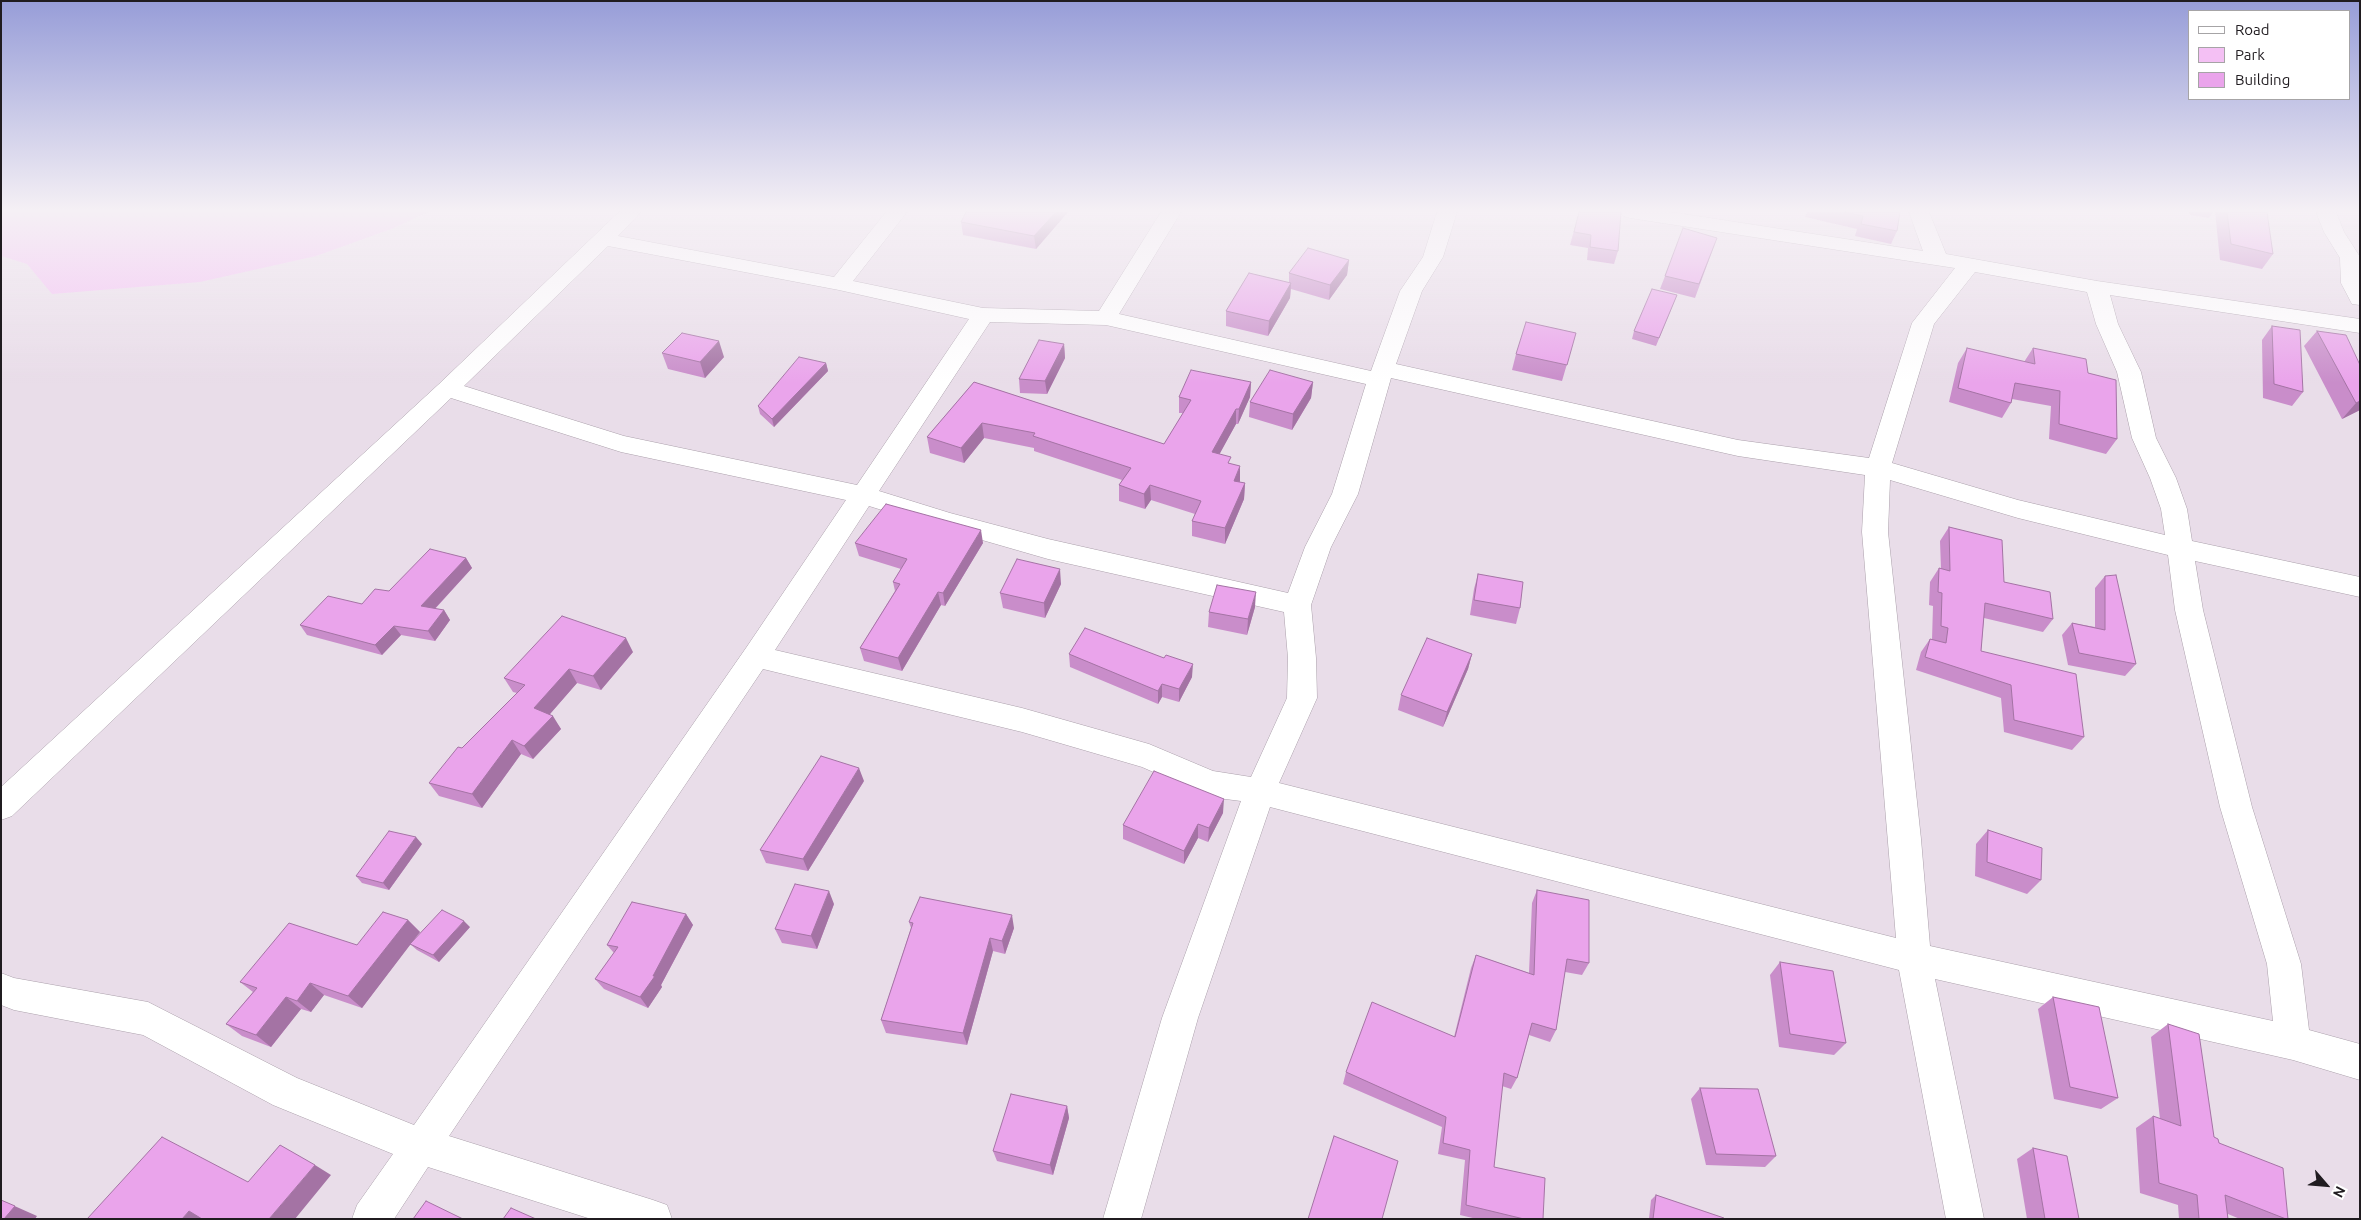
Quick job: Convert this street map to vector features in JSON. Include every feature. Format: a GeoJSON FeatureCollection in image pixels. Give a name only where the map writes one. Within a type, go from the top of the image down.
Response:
{"type":"FeatureCollection","features":[{"type":"Feature","properties":{"kind":"street"},"geometry":{"type":"LineString","coordinates":[[1,807],[447,389],[572,269]]}},
{"type":"Feature","properties":{"kind":"street"},"geometry":{"type":"LineString","coordinates":[[760,269],[983,315],[1106,318],[1738,448],[1878,468],[2018,509],[2180,548],[2360,587]]}},
{"type":"Feature","properties":{"kind":"street"},"geometry":{"type":"LineString","coordinates":[[839,284],[851,269]]}},
{"type":"Feature","properties":{"kind":"street"},"geometry":{"type":"LineString","coordinates":[[1106,318],[1136,269]]}},
{"type":"Feature","properties":{"kind":"street"},"geometry":{"type":"LineString","coordinates":[[1122,1219],[1180,1018],[1260,791],[1302,698],[1302,658],[1297,606],[1318,547],[1344,494],[1371,412],[1381,374],[1411,291],[1425,269]]}},
{"type":"Feature","properties":{"kind":"street"},"geometry":{"type":"LineString","coordinates":[[1965,1219],[1914,958],[1905,839],[1875,532],[1878,468],[1923,323],[1966,269]]}},
{"type":"Feature","properties":{"kind":"street"},"geometry":{"type":"LineString","coordinates":[[1992,269],[2097,287],[2360,326]]}},
{"type":"Feature","properties":{"kind":"street"},"geometry":{"type":"LineString","coordinates":[[2351,269],[2352,283],[2360,299]]}},
{"type":"Feature","properties":{"kind":"street"},"geometry":{"type":"LineString","coordinates":[[2097,287],[2107,324],[2129,372],[2144,438],[2163,478],[2174,509],[2189,610],[2236,806],[2284,964],[2293,1043]]}},
{"type":"Feature","properties":{"kind":"street"},"geometry":{"type":"LineString","coordinates":[[371,1219],[756,656],[983,315]]}},
{"type":"Feature","properties":{"kind":"street"},"geometry":{"type":"LineString","coordinates":[[447,389],[621,444],[864,495],[946,521],[1048,549],[1297,606]]}},
{"type":"Feature","properties":{"kind":"street"},"geometry":{"type":"LineString","coordinates":[[756,656],[1022,720],[1149,757],[1210,784],[1260,791],[1914,958],[2293,1043],[2360,1062]]}},
{"type":"Feature","properties":{"kind":"street"},"geometry":{"type":"LineString","coordinates":[[1,989],[14,994],[148,1019],[286,1092],[420,1146],[653,1219]]}},
{"type":"Feature","properties":{"kind":"green space"},"geometry":{"type":"Polygon","coordinates":[[[31,269],[258,269],[200,282],[52,294],[31,269]]]}},
{"type":"Feature","properties":{"kind":"building"},"geometry":{"type":"Polygon","coordinates":[[[1292,269],[1342,269],[1330,285],[1289,273],[1292,269]]]}},
{"type":"Feature","properties":{"kind":"building"},"geometry":{"type":"Polygon","coordinates":[[[1668,269],[1705,269],[1699,284],[1665,276],[1668,269]]]}},
{"type":"Feature","properties":{"kind":"building"},"geometry":{"type":"Polygon","coordinates":[[[1249,273],[1291,283],[1269,321],[1226,311],[1249,273]]]}},
{"type":"Feature","properties":{"kind":"building"},"geometry":{"type":"Polygon","coordinates":[[[1652,289],[1677,295],[1659,338],[1634,331],[1652,289]]]}},
{"type":"Feature","properties":{"kind":"building"},"geometry":{"type":"Polygon","coordinates":[[[1526,322],[1576,333],[1567,365],[1516,354],[1526,322]]]}},
{"type":"Feature","properties":{"kind":"building"},"geometry":{"type":"Polygon","coordinates":[[[2272,326],[2300,330],[2303,392],[2274,384],[2272,326]]]}},
{"type":"Feature","properties":{"kind":"building"},"geometry":{"type":"Polygon","coordinates":[[[2317,331],[2346,335],[2360,365],[2360,401],[2356,403],[2317,331]]]}},
{"type":"Feature","properties":{"kind":"building"},"geometry":{"type":"Polygon","coordinates":[[[682,333],[719,341],[700,362],[662,353],[682,333]]]}},
{"type":"Feature","properties":{"kind":"building"},"geometry":{"type":"Polygon","coordinates":[[[1039,340],[1064,344],[1045,381],[1019,379],[1039,340]]]}},
{"type":"Feature","properties":{"kind":"building"},"geometry":{"type":"Polygon","coordinates":[[[1967,348],[2035,364],[2033,348],[2086,359],[2088,373],[2116,380],[2117,439],[2059,424],[2060,391],[2015,383],[2011,403],[1958,388],[1967,348]]]}},
{"type":"Feature","properties":{"kind":"building"},"geometry":{"type":"Polygon","coordinates":[[[799,357],[826,363],[772,419],[758,406],[799,357]]]}},
{"type":"Feature","properties":{"kind":"building"},"geometry":{"type":"Polygon","coordinates":[[[1191,370],[1251,382],[1239,409],[1236,409],[1212,452],[1231,457],[1228,463],[1240,466],[1234,481],[1245,483],[1225,528],[1192,521],[1201,501],[1150,485],[1144,494],[1119,485],[1131,468],[1033,436],[1035,433],[982,423],[961,448],[927,437],[974,382],[1164,444],[1191,400],[1179,397],[1191,370]]]}},
{"type":"Feature","properties":{"kind":"building"},"geometry":{"type":"Polygon","coordinates":[[[1270,370],[1313,382],[1293,414],[1250,402],[1270,370]]]}},
{"type":"Feature","properties":{"kind":"building"},"geometry":{"type":"Polygon","coordinates":[[[886,504],[981,530],[943,593],[938,592],[898,658],[860,648],[900,584],[893,582],[907,559],[855,543],[886,504]]]}},
{"type":"Feature","properties":{"kind":"building"},"geometry":{"type":"Polygon","coordinates":[[[1949,527],[2002,540],[2004,582],[2050,592],[2053,619],[1985,603],[1981,651],[2076,674],[2084,737],[2014,720],[2011,685],[1925,657],[1930,639],[1946,643],[1948,628],[1941,626],[1942,593],[1938,592],[1939,568],[1950,571],[1949,527]]]}},
{"type":"Feature","properties":{"kind":"building"},"geometry":{"type":"Polygon","coordinates":[[[430,549],[466,558],[421,606],[444,610],[428,631],[394,626],[375,645],[300,625],[328,596],[362,604],[375,589],[389,591],[430,549]]]}},
{"type":"Feature","properties":{"kind":"building"},"geometry":{"type":"Polygon","coordinates":[[[1017,559],[1060,569],[1044,603],[1000,593],[1017,559]]]}},
{"type":"Feature","properties":{"kind":"building"},"geometry":{"type":"Polygon","coordinates":[[[1478,574],[1523,582],[1520,608],[1474,600],[1478,574]]]}},
{"type":"Feature","properties":{"kind":"building"},"geometry":{"type":"Polygon","coordinates":[[[2116,575],[2136,664],[2079,653],[2072,623],[2105,630],[2105,576],[2116,575]]]}},
{"type":"Feature","properties":{"kind":"building"},"geometry":{"type":"Polygon","coordinates":[[[1217,585],[1256,592],[1248,619],[1209,612],[1217,585]]]}},
{"type":"Feature","properties":{"kind":"building"},"geometry":{"type":"Polygon","coordinates":[[[562,616],[626,638],[593,676],[569,669],[534,708],[553,716],[524,746],[512,740],[472,794],[429,783],[458,747],[462,748],[525,685],[504,678],[562,616]]]}},
{"type":"Feature","properties":{"kind":"building"},"geometry":{"type":"Polygon","coordinates":[[[1085,628],[1164,658],[1166,655],[1193,664],[1179,689],[1162,684],[1158,691],[1069,654],[1085,628]]]}},
{"type":"Feature","properties":{"kind":"building"},"geometry":{"type":"Polygon","coordinates":[[[1427,638],[1472,654],[1447,712],[1401,695],[1427,638]]]}},
{"type":"Feature","properties":{"kind":"building"},"geometry":{"type":"Polygon","coordinates":[[[821,756],[859,768],[803,859],[760,850],[821,756]]]}},
{"type":"Feature","properties":{"kind":"building"},"geometry":{"type":"Polygon","coordinates":[[[1154,771],[1224,799],[1209,828],[1198,824],[1184,851],[1123,825],[1154,771]]]}},
{"type":"Feature","properties":{"kind":"building"},"geometry":{"type":"Polygon","coordinates":[[[1988,830],[2042,848],[2041,880],[1987,862],[1988,830]]]}},
{"type":"Feature","properties":{"kind":"building"},"geometry":{"type":"Polygon","coordinates":[[[389,831],[416,837],[383,883],[356,876],[389,831]]]}},
{"type":"Feature","properties":{"kind":"building"},"geometry":{"type":"Polygon","coordinates":[[[795,884],[829,891],[811,936],[775,929],[795,884]]]}},
{"type":"Feature","properties":{"kind":"building"},"geometry":{"type":"Polygon","coordinates":[[[1537,890],[1589,900],[1589,963],[1567,959],[1556,1030],[1532,1023],[1517,1078],[1504,1073],[1494,1167],[1545,1178],[1543,1219],[1524,1219],[1466,1205],[1470,1150],[1443,1143],[1446,1117],[1346,1072],[1372,1002],[1455,1037],[1476,955],[1534,975],[1537,890]]]}},
{"type":"Feature","properties":{"kind":"building"},"geometry":{"type":"Polygon","coordinates":[[[920,897],[1012,915],[1002,941],[990,938],[963,1033],[881,1020],[913,923],[909,922],[920,897]]]}},
{"type":"Feature","properties":{"kind":"building"},"geometry":{"type":"Polygon","coordinates":[[[632,902],[686,914],[653,976],[655,976],[640,997],[595,979],[618,947],[607,945],[632,902]]]}},
{"type":"Feature","properties":{"kind":"building"},"geometry":{"type":"Polygon","coordinates":[[[442,910],[464,921],[433,955],[410,944],[442,910]]]}},
{"type":"Feature","properties":{"kind":"building"},"geometry":{"type":"Polygon","coordinates":[[[383,912],[408,920],[348,996],[310,983],[297,1001],[286,997],[256,1035],[226,1024],[257,988],[240,982],[289,923],[357,945],[383,912]]]}},
{"type":"Feature","properties":{"kind":"building"},"geometry":{"type":"Polygon","coordinates":[[[1780,962],[1833,971],[1846,1043],[1790,1034],[1780,962]]]}},
{"type":"Feature","properties":{"kind":"building"},"geometry":{"type":"Polygon","coordinates":[[[2053,997],[2099,1007],[2118,1098],[2070,1087],[2053,997]]]}},
{"type":"Feature","properties":{"kind":"building"},"geometry":{"type":"Polygon","coordinates":[[[2168,1024],[2199,1034],[2214,1137],[2218,1139],[2219,1143],[2283,1168],[2288,1219],[2225,1195],[2228,1219],[2199,1219],[2197,1195],[2159,1183],[2153,1116],[2181,1126],[2168,1024]]]}},
{"type":"Feature","properties":{"kind":"building"},"geometry":{"type":"Polygon","coordinates":[[[1700,1088],[1758,1089],[1776,1156],[1716,1154],[1700,1088]]]}},
{"type":"Feature","properties":{"kind":"building"},"geometry":{"type":"Polygon","coordinates":[[[1011,1094],[1067,1106],[1050,1165],[993,1151],[1011,1094]]]}},
{"type":"Feature","properties":{"kind":"building"},"geometry":{"type":"Polygon","coordinates":[[[1334,1136],[1398,1161],[1382,1219],[1308,1219],[1334,1136]]]}},
{"type":"Feature","properties":{"kind":"building"},"geometry":{"type":"Polygon","coordinates":[[[162,1137],[248,1182],[280,1145],[315,1165],[269,1219],[202,1219],[189,1211],[182,1219],[87,1219],[162,1137]]]}},
{"type":"Feature","properties":{"kind":"building"},"geometry":{"type":"Polygon","coordinates":[[[2033,1148],[2067,1156],[2079,1219],[2045,1219],[2033,1148]]]}},
{"type":"Feature","properties":{"kind":"building"},"geometry":{"type":"Polygon","coordinates":[[[1656,1195],[1724,1218],[1653,1219],[1656,1195]]]}},
{"type":"Feature","properties":{"kind":"building"},"geometry":{"type":"Polygon","coordinates":[[[1,1200],[15,1206],[4,1219],[1,1219],[1,1200]]]}},
{"type":"Feature","properties":{"kind":"building"},"geometry":{"type":"Polygon","coordinates":[[[426,1201],[463,1219],[413,1219],[426,1201]]]}},
{"type":"Feature","properties":{"kind":"building"},"geometry":{"type":"Polygon","coordinates":[[[511,1208],[536,1219],[503,1219],[511,1208]]]}}]}
